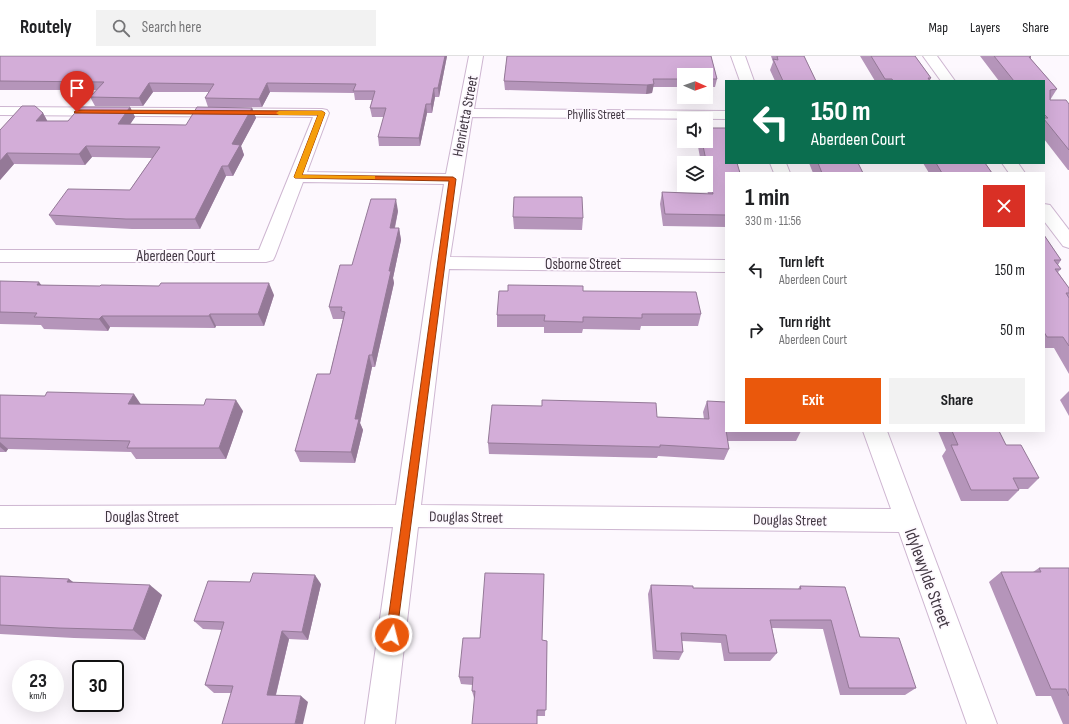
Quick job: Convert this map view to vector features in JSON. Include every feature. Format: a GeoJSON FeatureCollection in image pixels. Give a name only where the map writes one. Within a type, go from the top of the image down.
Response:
{"type":"FeatureCollection","features":[{"type":"Feature","properties":{"kind":"street","name":"Henrietta Street"},"geometry":{"type":"LineString","coordinates":[[380,724],[440,263],[453,179],[476,56]]}},
{"type":"Feature","properties":{"kind":"street"},"geometry":{"type":"LineString","coordinates":[[738,56],[747,80]]}},
{"type":"Feature","properties":{"kind":"street"},"geometry":{"type":"LineString","coordinates":[[930,56],[947,80]]}},
{"type":"Feature","properties":{"kind":"street","name":"Aberdeen Court"},"geometry":{"type":"LineString","coordinates":[[0,111],[322,113],[266,256],[0,256]]}},
{"type":"Feature","properties":{"kind":"street","name":"Phyllis Street"},"geometry":{"type":"LineString","coordinates":[[466,113],[725,115]]}},
{"type":"Feature","properties":{"kind":"street"},"geometry":{"type":"LineString","coordinates":[[298,177],[453,179]]}},
{"type":"Feature","properties":{"kind":"street"},"geometry":{"type":"LineString","coordinates":[[1045,210],[1069,242]]}},
{"type":"Feature","properties":{"kind":"street","name":"Osborne Street"},"geometry":{"type":"LineString","coordinates":[[440,263],[725,266]]}},
{"type":"Feature","properties":{"kind":"street","name":"Idylewylde Street"},"geometry":{"type":"LineString","coordinates":[[875,432],[982,724]]}},
{"type":"Feature","properties":{"kind":"street","name":"Douglas Street"},"geometry":{"type":"LineString","coordinates":[[0,517],[408,516],[907,522]]}},
{"type":"Feature","properties":{"kind":"building"},"geometry":{"type":"Polygon","coordinates":[[[0,56],[445,56],[438,88],[434,88],[431,104],[426,104],[419,138],[378,137],[386,108],[370,108],[375,91],[353,91],[356,84],[267,83],[259,99],[205,98],[214,84],[149,83],[139,98],[90,97],[104,82],[0,81],[0,56]]]}},
{"type":"Feature","properties":{"kind":"building"},"geometry":{"type":"Polygon","coordinates":[[[507,56],[711,56],[717,79],[713,79],[713,68],[677,68],[677,79],[653,79],[654,84],[647,85],[504,81],[507,56]]]}},
{"type":"Feature","properties":{"kind":"building"},"geometry":{"type":"Polygon","coordinates":[[[777,56],[804,56],[816,80],[783,80],[773,59],[778,60],[777,56]]]}},
{"type":"Feature","properties":{"kind":"building"},"geometry":{"type":"Polygon","coordinates":[[[871,56],[915,56],[931,78],[928,78],[929,80],[885,79],[871,56]]]}},
{"type":"Feature","properties":{"kind":"building"},"geometry":{"type":"Polygon","coordinates":[[[994,56],[1030,56],[1031,57],[1029,57],[1057,89],[1050,90],[1050,100],[1066,100],[1069,104],[1069,150],[1045,120],[1045,118],[1048,118],[1045,115],[1045,80],[1013,80],[994,56]]]}},
{"type":"Feature","properties":{"kind":"building"},"geometry":{"type":"Polygon","coordinates":[[[22,106],[35,106],[43,113],[36,121],[68,121],[80,107],[130,107],[118,124],[186,125],[197,107],[252,108],[232,144],[240,145],[228,166],[222,166],[195,219],[126,219],[49,215],[68,189],[130,190],[160,147],[86,146],[79,154],[7,153],[0,161],[0,130],[22,106]]]}},
{"type":"Feature","properties":{"kind":"building"},"geometry":{"type":"Polygon","coordinates":[[[713,128],[725,128],[725,164],[737,164],[740,172],[725,172],[725,215],[665,214],[662,192],[713,194],[713,156],[705,156],[703,148],[713,148],[713,128]]]}},
{"type":"Feature","properties":{"kind":"building"},"geometry":{"type":"Polygon","coordinates":[[[818,164],[858,164],[862,172],[822,172],[818,164]]]}},
{"type":"Feature","properties":{"kind":"building"},"geometry":{"type":"Polygon","coordinates":[[[937,164],[986,164],[991,172],[941,172],[937,164]]]}},
{"type":"Feature","properties":{"kind":"building"},"geometry":{"type":"Polygon","coordinates":[[[514,197],[582,197],[583,218],[513,217],[514,197]]]}},
{"type":"Feature","properties":{"kind":"building"},"geometry":{"type":"Polygon","coordinates":[[[371,199],[396,199],[390,228],[399,228],[372,355],[369,355],[355,419],[359,419],[351,452],[295,451],[317,374],[330,374],[345,312],[341,311],[342,307],[329,307],[340,265],[352,265],[371,199]]]}},
{"type":"Feature","properties":{"kind":"building"},"geometry":{"type":"Polygon","coordinates":[[[1045,236],[1061,260],[1054,260],[1061,269],[1055,269],[1069,288],[1069,293],[1066,293],[1069,298],[1069,346],[1063,337],[1047,337],[1045,334],[1045,236]]]}},
{"type":"Feature","properties":{"kind":"building"},"geometry":{"type":"Polygon","coordinates":[[[0,281],[39,282],[37,285],[100,286],[159,286],[161,283],[269,283],[258,314],[210,314],[209,316],[102,316],[99,319],[34,317],[37,313],[0,312],[0,281]]]}},
{"type":"Feature","properties":{"kind":"building"},"geometry":{"type":"Polygon","coordinates":[[[508,285],[583,286],[583,291],[696,292],[701,314],[642,314],[642,318],[583,317],[583,322],[544,321],[545,315],[497,315],[499,291],[508,291],[508,285]]]}},
{"type":"Feature","properties":{"kind":"building"},"geometry":{"type":"Polygon","coordinates":[[[47,392],[134,394],[128,404],[204,405],[206,399],[236,400],[219,448],[127,448],[130,441],[0,438],[0,395],[45,396],[47,392]]]}},
{"type":"Feature","properties":{"kind":"building"},"geometry":{"type":"Polygon","coordinates":[[[542,400],[656,403],[657,417],[709,419],[707,401],[725,402],[725,432],[726,432],[729,449],[660,445],[660,447],[488,443],[492,405],[542,406],[542,400]]]}},
{"type":"Feature","properties":{"kind":"building"},"geometry":{"type":"Polygon","coordinates":[[[952,432],[1000,432],[1006,445],[1021,445],[1039,478],[1013,478],[1019,490],[971,490],[951,445],[958,445],[952,432]]]}},
{"type":"Feature","properties":{"kind":"building"},"geometry":{"type":"Polygon","coordinates":[[[1039,568],[1069,568],[1069,696],[1066,689],[1051,689],[1001,572],[1041,572],[1039,568]]]}},
{"type":"Feature","properties":{"kind":"building"},"geometry":{"type":"Polygon","coordinates":[[[253,573],[315,575],[302,632],[282,631],[267,695],[301,696],[295,724],[222,724],[233,686],[205,685],[224,622],[194,621],[208,581],[250,582],[253,573]]]}},
{"type":"Feature","properties":{"kind":"building"},"geometry":{"type":"Polygon","coordinates":[[[485,573],[544,574],[542,640],[547,641],[546,710],[537,710],[537,724],[472,724],[475,691],[472,691],[473,677],[459,677],[463,638],[480,638],[485,573]]]}},
{"type":"Feature","properties":{"kind":"building"},"geometry":{"type":"Polygon","coordinates":[[[0,576],[69,579],[67,582],[150,585],[133,630],[0,625],[0,576]]]}},
{"type":"Feature","properties":{"kind":"building"},"geometry":{"type":"Polygon","coordinates":[[[651,585],[693,586],[693,588],[801,589],[800,586],[845,587],[860,637],[899,638],[916,688],[849,688],[831,620],[770,620],[777,653],[729,653],[726,635],[681,633],[683,652],[656,651],[651,585]]]}},
{"type":"Feature","properties":{"kind":"slow traffic"},"geometry":{"type":"LineString","coordinates":[[279,113],[322,113],[298,177],[373,178]]}},
{"type":"Feature","properties":{"kind":"route"},"geometry":{"type":"LineString","coordinates":[[77,112],[322,113],[298,177],[453,179],[440,263],[392,635]]}}]}
